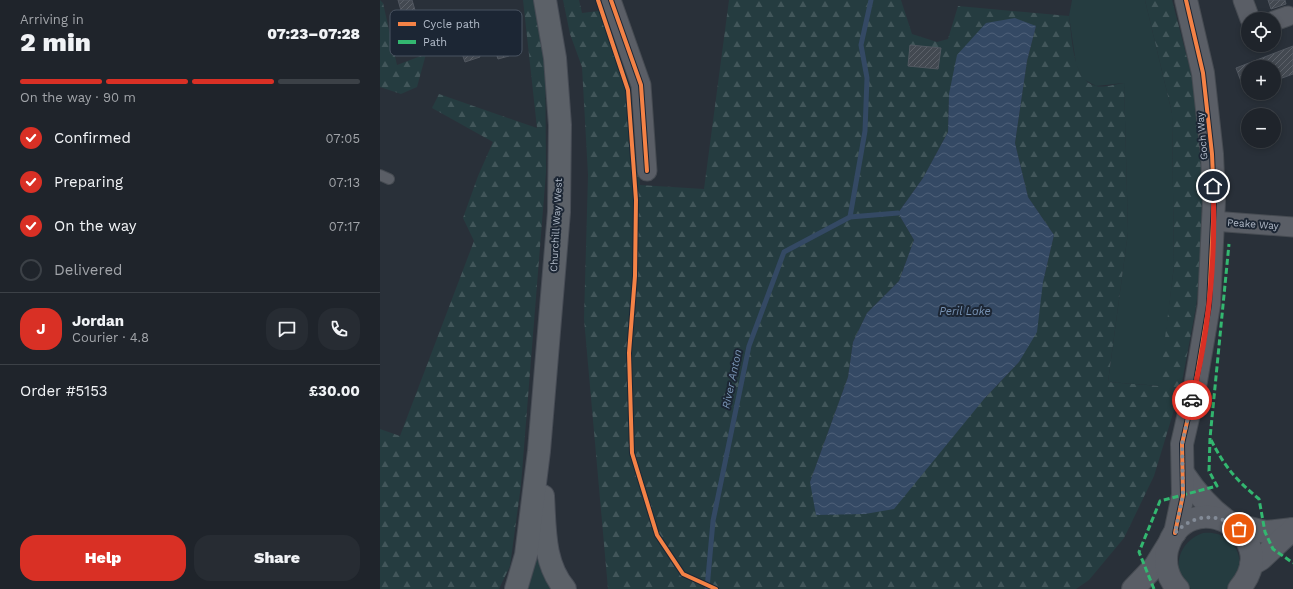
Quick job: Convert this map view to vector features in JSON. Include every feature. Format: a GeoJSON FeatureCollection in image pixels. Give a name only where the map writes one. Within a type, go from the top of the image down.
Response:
{"type":"FeatureCollection","features":[{"type":"Feature","properties":{"kind":"main road","name":"Churchill Way West"},"geometry":{"type":"LineString","coordinates":[[516,589],[526,556],[539,451],[559,212],[560,132],[555,58],[545,0]]}},
{"type":"Feature","properties":{"kind":"main road","name":"Churchill Way West"},"geometry":{"type":"LineString","coordinates":[[539,451],[548,556],[552,570],[565,589]]}},
{"type":"Feature","properties":{"kind":"street"},"geometry":{"type":"LineString","coordinates":[[611,0],[641,85],[647,171]]}},
{"type":"Feature","properties":{"kind":"street","name":"Goch Way"},"geometry":{"type":"LineString","coordinates":[[1172,539],[1183,495],[1182,444],[1197,379],[1209,305],[1213,221],[1212,154],[1208,112],[1202,66],[1186,0]]}},
{"type":"Feature","properties":{"kind":"street"},"geometry":{"type":"LineString","coordinates":[[1243,0],[1247,12]]}},
{"type":"Feature","properties":{"kind":"street","name":"Peake Way"},"geometry":{"type":"LineString","coordinates":[[1213,221],[1293,227]]}},
{"type":"Feature","properties":{"kind":"street"},"geometry":{"type":"LineString","coordinates":[[1183,473],[1214,512],[1230,522],[1244,536],[1249,545],[1246,580]]}},
{"type":"Feature","properties":{"kind":"street"},"geometry":{"type":"LineString","coordinates":[[1133,589],[1155,566],[1181,527],[1195,519],[1211,517],[1265,532],[1293,529]]}},
{"type":"Feature","properties":{"kind":"street"},"geometry":{"type":"LineString","coordinates":[[1246,580],[1293,529]]}},
{"type":"Feature","properties":{"kind":"street"},"geometry":{"type":"LineString","coordinates":[[1172,539],[1166,562],[1170,579],[1178,589]]}},
{"type":"Feature","properties":{"kind":"green space"},"geometry":{"type":"Polygon","coordinates":[[[380,0],[383,3],[390,34],[390,56],[395,56],[397,65],[421,56],[425,56],[417,87],[401,94],[380,87],[380,0]]]}},
{"type":"Feature","properties":{"kind":"green space"},"geometry":{"type":"Polygon","coordinates":[[[523,0],[537,0],[545,37],[546,172],[521,485],[510,566],[499,589],[380,589],[380,429],[400,436],[474,241],[463,218],[478,176],[493,142],[432,108],[439,94],[537,128],[523,0]]]}},
{"type":"Feature","properties":{"kind":"green space"},"geometry":{"type":"Polygon","coordinates":[[[563,0],[579,0],[582,13],[606,10],[636,98],[640,185],[704,189],[729,0],[901,0],[912,34],[937,42],[948,39],[958,6],[1069,16],[1075,57],[1082,76],[1088,82],[1096,86],[1124,83],[1128,232],[1108,382],[1159,386],[1174,266],[1172,113],[1145,0],[1172,0],[1196,92],[1203,159],[1200,272],[1196,307],[1181,387],[1154,476],[1124,538],[1089,580],[1076,589],[608,589],[584,319],[588,175],[582,67],[570,34],[563,0]],[[1036,26],[949,94],[948,132],[923,178],[898,213],[914,240],[899,281],[867,313],[853,342],[848,377],[810,482],[984,399],[1019,362],[1043,282],[1054,235],[1028,197],[1015,143],[1027,61],[1036,26]]]}},
{"type":"Feature","properties":{"kind":"green space"},"geometry":{"type":"Polygon","coordinates":[[[1072,0],[1145,0],[1172,113],[1174,266],[1160,386],[1108,382],[1128,232],[1124,83],[1096,86],[1083,79],[1076,64],[1069,16],[1072,0]]]}},
{"type":"Feature","properties":{"kind":"green space"},"geometry":{"type":"Polygon","coordinates":[[[1203,533],[1215,533],[1225,537],[1232,543],[1237,551],[1239,570],[1235,580],[1227,589],[1191,589],[1184,582],[1180,574],[1179,558],[1182,550],[1194,537],[1203,533]]]}},
{"type":"Feature","properties":{"kind":"green space"},"geometry":{"type":"Polygon","coordinates":[[[536,560],[540,560],[553,589],[528,589],[536,560]]]}},
{"type":"Feature","properties":{"kind":"water","name":"Peril Lake"},"geometry":{"type":"Polygon","coordinates":[[[1015,18],[1036,26],[1027,61],[1015,143],[1028,197],[1054,235],[1043,282],[1037,332],[1019,362],[984,399],[894,509],[865,514],[816,515],[810,482],[848,377],[853,342],[867,313],[899,281],[914,240],[898,213],[923,178],[948,132],[949,94],[957,55],[986,23],[1015,18]]]}},
{"type":"Feature","properties":{"kind":"building"},"geometry":{"type":"Polygon","coordinates":[[[398,0],[412,0],[415,10],[401,10],[398,0]]]}},
{"type":"Feature","properties":{"kind":"building"},"geometry":{"type":"Polygon","coordinates":[[[1268,0],[1285,0],[1286,4],[1271,9],[1268,0]]]}},
{"type":"Feature","properties":{"kind":"building"},"geometry":{"type":"Polygon","coordinates":[[[910,45],[941,48],[938,69],[908,66],[910,45]]]}},
{"type":"Feature","properties":{"kind":"building"},"geometry":{"type":"Polygon","coordinates":[[[1293,46],[1293,74],[1281,78],[1281,60],[1257,60],[1281,52],[1281,51],[1293,46]]]}},
{"type":"Feature","properties":{"kind":"building"},"geometry":{"type":"Polygon","coordinates":[[[463,56],[480,56],[480,57],[465,62],[463,56]]]}},
{"type":"Feature","properties":{"kind":"building"},"geometry":{"type":"Polygon","coordinates":[[[497,56],[509,56],[498,59],[497,56]]]}},
{"type":"Feature","properties":{"kind":"building"},"geometry":{"type":"Polygon","coordinates":[[[1241,66],[1241,81],[1236,68],[1241,66]]]}},
{"type":"Feature","properties":{"kind":"waterway","name":"River Anton"},"geometry":{"type":"LineString","coordinates":[[850,217],[865,131],[867,78],[861,45],[871,0]]}},
{"type":"Feature","properties":{"kind":"waterway","name":"River Anton"},"geometry":{"type":"LineString","coordinates":[[707,589],[713,521],[749,346],[784,252],[850,217],[898,213]]}},
{"type":"Feature","properties":{"kind":"marked path"},"geometry":{"type":"LineString","coordinates":[[1154,589],[1139,552],[1160,501],[1217,486],[1209,471],[1210,438],[1229,244]]}},
{"type":"Feature","properties":{"kind":"marked path"},"geometry":{"type":"LineString","coordinates":[[1211,440],[1231,472],[1259,499],[1265,532],[1273,549],[1293,563]]}},
{"type":"Feature","properties":{"kind":"cycle path"},"geometry":{"type":"LineString","coordinates":[[598,0],[628,90],[636,200],[635,276],[629,353],[632,453],[657,535],[683,574],[716,589]]}},
{"type":"Feature","properties":{"kind":"cycle path"},"geometry":{"type":"LineString","coordinates":[[611,0],[641,85],[647,171]]}},
{"type":"Feature","properties":{"kind":"cycle path"},"geometry":{"type":"LineString","coordinates":[[1175,533],[1183,495],[1182,444],[1195,387],[1209,305],[1214,201],[1212,154],[1203,73],[1186,0]]}},
{"type":"Feature","properties":{"kind":"way so far"},"geometry":{"type":"LineString","coordinates":[[1192,400],[1182,444],[1183,495],[1175,533],[1188,522],[1203,517],[1226,520],[1239,529]]}},
{"type":"Feature","properties":{"kind":"route"},"geometry":{"type":"LineString","coordinates":[[1192,400],[1203,348],[1209,305],[1214,201],[1213,186]]}}]}
